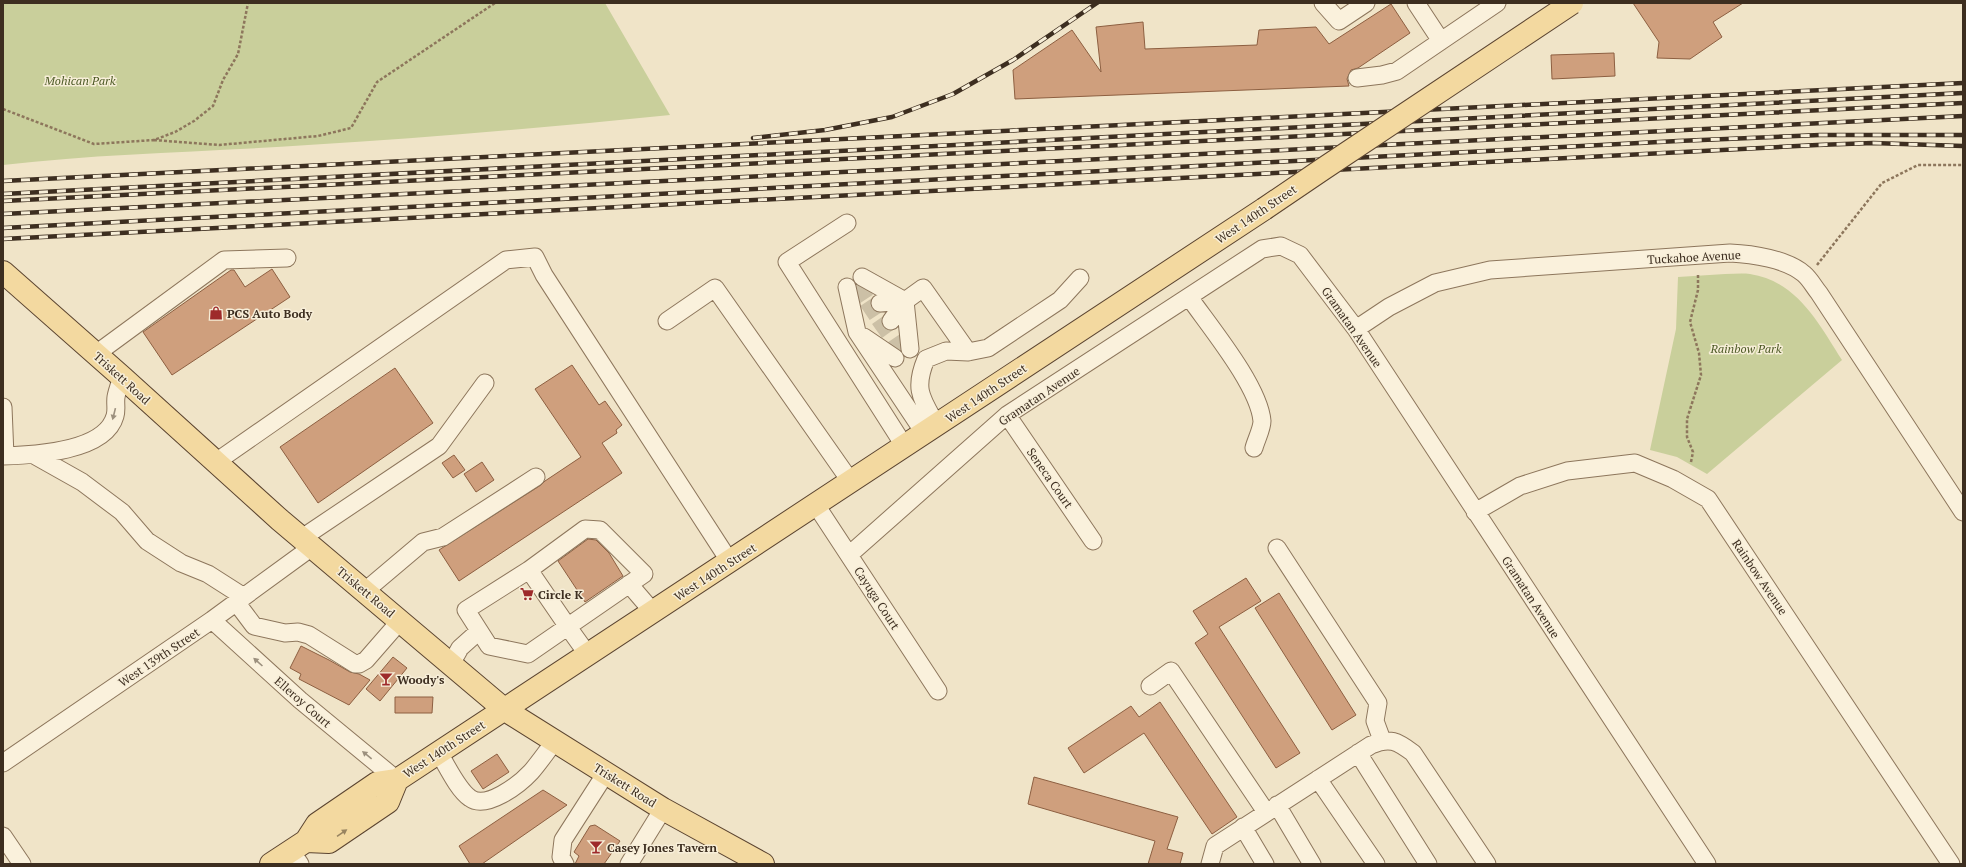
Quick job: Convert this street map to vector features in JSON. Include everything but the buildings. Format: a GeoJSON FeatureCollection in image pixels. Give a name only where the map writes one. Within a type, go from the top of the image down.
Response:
{"type":"FeatureCollection","features":[{"type":"Feature","properties":{"kind":"main road","name":"West 140th Street"},"geometry":{"type":"LineString","coordinates":[[271,864],[328,842],[388,802],[397,780],[506,710],[931,430],[1572,3]]}},
{"type":"Feature","properties":{"kind":"main road","name":"Triskett Road"},"geometry":{"type":"LineString","coordinates":[[3,272],[307,542],[506,710],[664,809],[763,864]]}},
{"type":"Feature","properties":{"kind":"street"},"geometry":{"type":"LineString","coordinates":[[1323,3],[1339,21],[1366,3]]}},
{"type":"Feature","properties":{"kind":"street"},"geometry":{"type":"LineString","coordinates":[[1416,3],[1441,41]]}},
{"type":"Feature","properties":{"kind":"street"},"geometry":{"type":"LineString","coordinates":[[1357,78],[1382,75],[1397,71],[1497,3]]}},
{"type":"Feature","properties":{"kind":"street"},"geometry":{"type":"LineString","coordinates":[[847,223],[787,262],[904,447]]}},
{"type":"Feature","properties":{"kind":"street","name":"Gramatan Avenue"},"geometry":{"type":"LineString","coordinates":[[849,555],[1006,415],[1262,249],[1281,246],[1300,255],[1356,329],[1707,864]]}},
{"type":"Feature","properties":{"kind":"street","name":"Tuckahoe Avenue"},"geometry":{"type":"LineString","coordinates":[[1356,329],[1389,308],[1435,283],[1490,270],[1730,253],[1755,254],[1793,266],[1804,274],[1819,293],[1963,512]]}},
{"type":"Feature","properties":{"kind":"street"},"geometry":{"type":"LineString","coordinates":[[216,462],[506,260],[535,257],[544,275],[730,562]]}},
{"type":"Feature","properties":{"kind":"street"},"geometry":{"type":"LineString","coordinates":[[96,354],[224,260],[287,258]]}},
{"type":"Feature","properties":{"kind":"street"},"geometry":{"type":"LineString","coordinates":[[931,430],[919,394],[920,372],[926,358],[946,351],[968,352],[988,348],[1060,300],[1080,278]]}},
{"type":"Feature","properties":{"kind":"street"},"geometry":{"type":"LineString","coordinates":[[667,321],[715,288],[851,482]]}},
{"type":"Feature","properties":{"kind":"street"},"geometry":{"type":"LineString","coordinates":[[905,301],[901,336],[905,301],[923,288],[968,352]]}},
{"type":"Feature","properties":{"kind":"street"},"geometry":{"type":"LineString","coordinates":[[905,301],[871,291],[905,301]]}},
{"type":"Feature","properties":{"kind":"street"},"geometry":{"type":"LineString","coordinates":[[1189,297],[1252,390],[1259,408],[1262,423],[1254,448]]}},
{"type":"Feature","properties":{"kind":"street"},"geometry":{"type":"LineString","coordinates":[[857,332],[857,301],[857,332],[931,430]]}},
{"type":"Feature","properties":{"kind":"street"},"geometry":{"type":"LineString","coordinates":[[857,332],[887,345],[857,332]]}},
{"type":"Feature","properties":{"kind":"street"},"geometry":{"type":"LineString","coordinates":[[3,407],[4,456],[34,455],[86,444],[107,430],[115,416],[116,397],[122,377]]}},
{"type":"Feature","properties":{"kind":"street","name":"West 139th Street"},"geometry":{"type":"LineString","coordinates":[[3,763],[240,600],[307,542],[438,446],[485,383]]}},
{"type":"Feature","properties":{"kind":"street","name":"Seneca Court"},"geometry":{"type":"LineString","coordinates":[[1006,415],[1093,541]]}},
{"type":"Feature","properties":{"kind":"street"},"geometry":{"type":"LineString","coordinates":[[34,455],[82,482],[122,512],[147,541],[181,563],[208,574],[240,600],[254,626],[286,633],[298,632],[309,635],[355,664],[359,664],[366,660],[400,621]]}},
{"type":"Feature","properties":{"kind":"street","name":"Rainbow Avenue"},"geometry":{"type":"LineString","coordinates":[[1475,512],[1520,486],[1567,471],[1635,463],[1674,479],[1708,499],[1951,864]]}},
{"type":"Feature","properties":{"kind":"street"},"geometry":{"type":"LineString","coordinates":[[365,591],[423,542],[443,537],[536,477]]}},
{"type":"Feature","properties":{"kind":"street","name":"Cayuga Court"},"geometry":{"type":"LineString","coordinates":[[816,505],[938,691]]}},
{"type":"Feature","properties":{"kind":"street"},"geometry":{"type":"LineString","coordinates":[[591,528],[600,530],[644,574],[629,584],[528,654],[489,646],[466,610],[529,570],[585,529],[591,528]]}},
{"type":"Feature","properties":{"kind":"street"},"geometry":{"type":"LineString","coordinates":[[1277,548],[1378,703],[1375,721],[1382,740]]}},
{"type":"Feature","properties":{"kind":"street"},"geometry":{"type":"LineString","coordinates":[[529,570],[588,656]]}},
{"type":"Feature","properties":{"kind":"street"},"geometry":{"type":"LineString","coordinates":[[629,584],[653,612]]}},
{"type":"Feature","properties":{"kind":"street","name":"Elleroy Court"},"geometry":{"type":"LineString","coordinates":[[212,620],[300,700],[397,780]]}},
{"type":"Feature","properties":{"kind":"street"},"geometry":{"type":"LineString","coordinates":[[451,664],[460,648],[479,631]]}},
{"type":"Feature","properties":{"kind":"street"},"geometry":{"type":"LineString","coordinates":[[1150,686],[1171,671],[1312,864]]}},
{"type":"Feature","properties":{"kind":"street"},"geometry":{"type":"LineString","coordinates":[[1210,864],[1215,846],[1358,753],[1382,740],[1390,740],[1400,743],[1413,753],[1487,864]]}},
{"type":"Feature","properties":{"kind":"street"},"geometry":{"type":"LineString","coordinates":[[439,753],[456,782],[469,798],[478,802],[486,801],[518,784],[531,772],[555,741]]}},
{"type":"Feature","properties":{"kind":"street"},"geometry":{"type":"LineString","coordinates":[[1358,753],[1428,864]]}},
{"type":"Feature","properties":{"kind":"street"},"geometry":{"type":"LineString","coordinates":[[565,864],[560,856],[563,840],[606,773]]}},
{"type":"Feature","properties":{"kind":"street"},"geometry":{"type":"LineString","coordinates":[[1318,779],[1376,864]]}},
{"type":"Feature","properties":{"kind":"street"},"geometry":{"type":"LineString","coordinates":[[629,864],[664,809]]}},
{"type":"Feature","properties":{"kind":"street"},"geometry":{"type":"LineString","coordinates":[[1243,827],[1265,864]]}},
{"type":"Feature","properties":{"kind":"street"},"geometry":{"type":"LineString","coordinates":[[3,836],[22,864]]}},
{"type":"Feature","properties":{"kind":"path"},"geometry":{"type":"LineString","coordinates":[[154,140],[175,132],[194,121],[212,106],[222,80],[238,54],[248,3]]}},
{"type":"Feature","properties":{"kind":"path"},"geometry":{"type":"LineString","coordinates":[[3,109],[94,144],[154,140],[219,145],[318,136],[351,128],[377,82],[495,3]]}},
{"type":"Feature","properties":{"kind":"path"},"geometry":{"type":"LineString","coordinates":[[1816,265],[1882,183],[1918,165],[1963,165]]}},
{"type":"Feature","properties":{"kind":"path"},"geometry":{"type":"LineString","coordinates":[[1691,462],[1693,452],[1687,437],[1687,419],[1701,375],[1699,353],[1690,322],[1698,290],[1698,273]]}},
{"type":"Feature","properties":{"kind":"green space","name":"Mohican Park"},"geometry":{"type":"Polygon","coordinates":[[[3,3],[605,3],[670,115],[399,139],[117,155],[3,165],[3,3]]]}},
{"type":"Feature","properties":{"kind":"green space","name":"Rainbow Park"},"geometry":{"type":"Polygon","coordinates":[[[1750,274],[1767,278],[1781,285],[1805,306],[1825,332],[1842,360],[1707,474],[1677,457],[1650,450],[1676,329],[1678,277],[1750,274]]]}},
{"type":"Feature","properties":{"kind":"tunnel"},"geometry":{"type":"LineString","coordinates":[[854,297],[869,287]]}},
{"type":"Feature","properties":{"kind":"tunnel"},"geometry":{"type":"LineString","coordinates":[[865,313],[880,303]]}},
{"type":"Feature","properties":{"kind":"tunnel"},"geometry":{"type":"LineString","coordinates":[[877,331],[891,321]]}},
{"type":"Feature","properties":{"kind":"tunnel"},"geometry":{"type":"LineString","coordinates":[[890,351],[905,341]]}},
{"type":"Feature","properties":{"kind":"railway"},"geometry":{"type":"LineString","coordinates":[[753,138],[825,130],[892,117],[953,94],[1013,60],[1097,3]]}},
{"type":"Feature","properties":{"kind":"railway"},"geometry":{"type":"LineString","coordinates":[[3,181],[1963,83]]}},
{"type":"Feature","properties":{"kind":"railway"},"geometry":{"type":"LineString","coordinates":[[3,194],[1963,93]]}},
{"type":"Feature","properties":{"kind":"railway"},"geometry":{"type":"LineString","coordinates":[[3,201],[1963,103]]}},
{"type":"Feature","properties":{"kind":"railway"},"geometry":{"type":"LineString","coordinates":[[3,214],[1963,116]]}},
{"type":"Feature","properties":{"kind":"railway"},"geometry":{"type":"LineString","coordinates":[[3,228],[1678,141],[1820,135],[1963,135]]}},
{"type":"Feature","properties":{"kind":"railway"},"geometry":{"type":"LineString","coordinates":[[3,239],[1817,145],[1873,143],[1963,146]]}},
{"type":"Feature","properties":{"kind":"place","name":"PCS Auto Body"},"geometry":{"type":"Point","coordinates":[216,313]}},
{"type":"Feature","properties":{"kind":"place","name":"Circle K"},"geometry":{"type":"Point","coordinates":[527,594]}},
{"type":"Feature","properties":{"kind":"place","name":"Woody's"},"geometry":{"type":"Point","coordinates":[386,679]}},
{"type":"Feature","properties":{"kind":"place","name":"Casey Jones Tavern"},"geometry":{"type":"Point","coordinates":[596,847]}}]}
